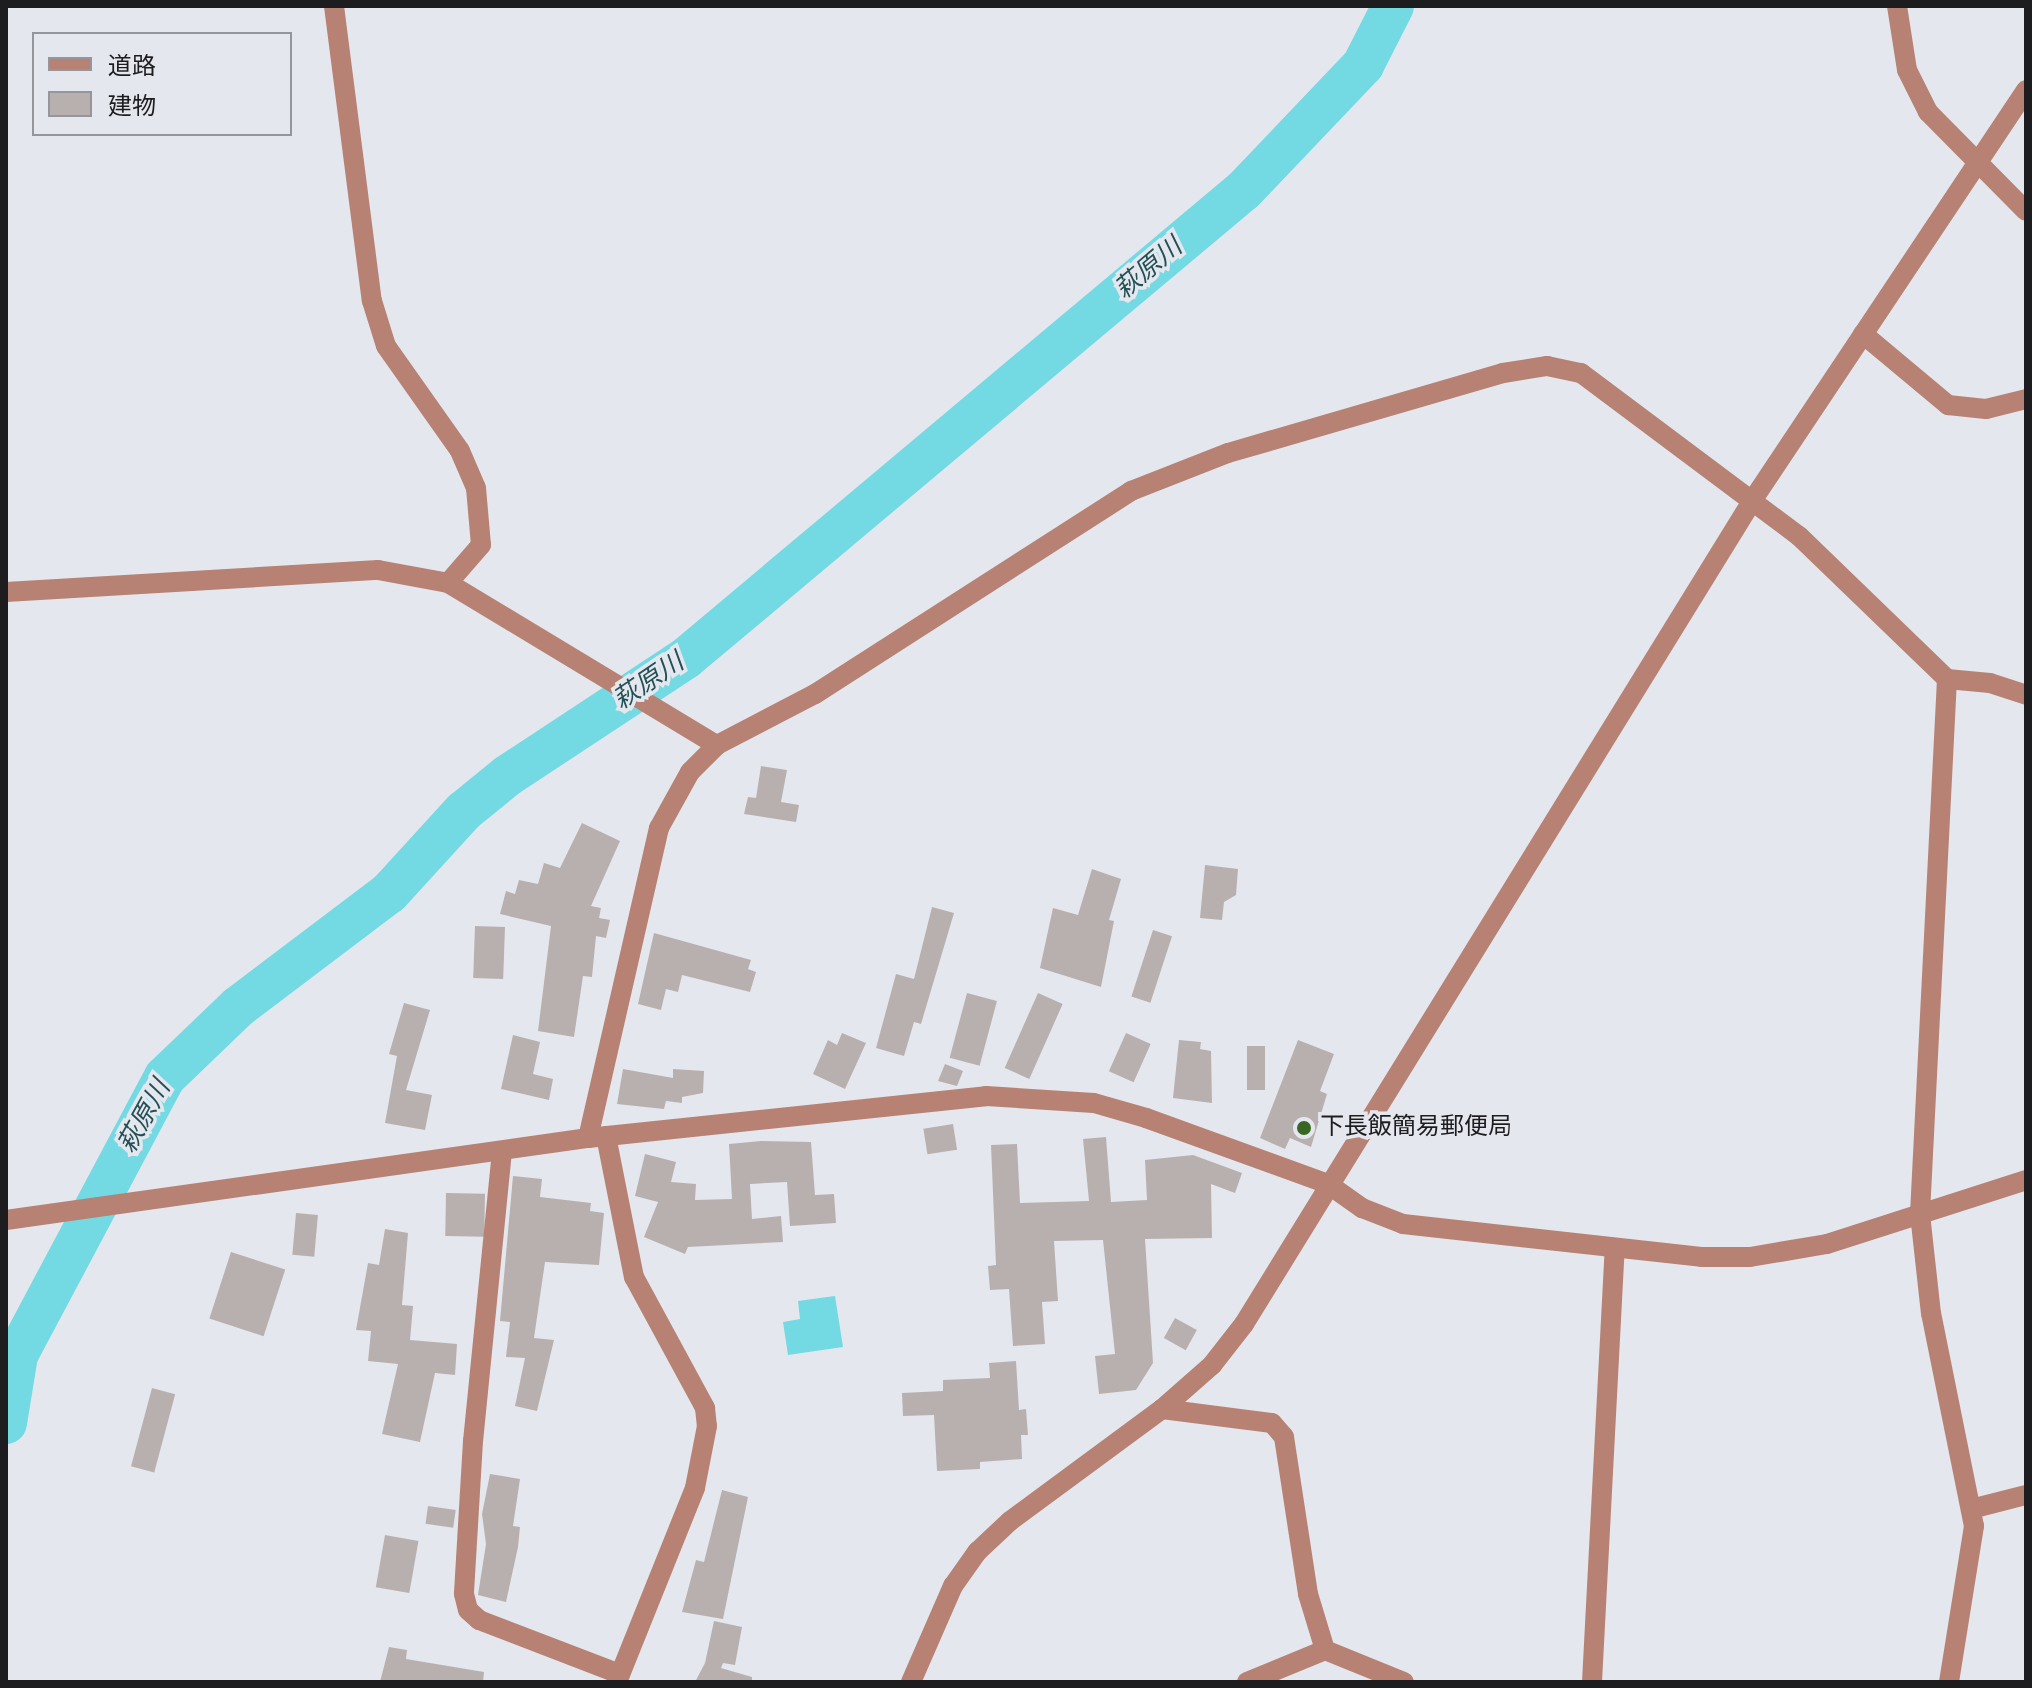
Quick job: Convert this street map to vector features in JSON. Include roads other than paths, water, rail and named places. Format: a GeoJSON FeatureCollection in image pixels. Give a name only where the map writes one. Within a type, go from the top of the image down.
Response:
{"type":"FeatureCollection","features":[{"type":"Feature","properties":{"kind":"street"},"geometry":{"type":"LineString","coordinates":[[334,6],[372,301],[386,346],[460,451],[476,488],[481,545],[454,588]]}},
{"type":"Feature","properties":{"kind":"street"},"geometry":{"type":"LineString","coordinates":[[1897,6],[1907,70],[1928,112],[2026,211]]}},
{"type":"Feature","properties":{"kind":"street"},"geometry":{"type":"LineString","coordinates":[[911,1682],[953,1586],[977,1552],[1010,1521],[1162,1409],[1212,1365],[1244,1324],[1752,501],[1979,165],[2026,90]]}},
{"type":"Feature","properties":{"kind":"street"},"geometry":{"type":"LineString","coordinates":[[1863,334],[1948,405],[1986,409],[2026,399]]}},
{"type":"Feature","properties":{"kind":"street"},"geometry":{"type":"LineString","coordinates":[[502,1151],[473,1441],[464,1594],[468,1610],[479,1620],[618,1678],[695,1488],[707,1426],[705,1408],[634,1277],[597,1137],[659,828],[690,772],[717,745],[815,694],[1131,491],[1228,453],[1503,373],[1547,366],[1581,373],[1799,536],[1947,679],[1990,683],[2026,695]]}},
{"type":"Feature","properties":{"kind":"street"},"geometry":{"type":"LineString","coordinates":[[6,592],[378,570],[454,588],[717,745]]}},
{"type":"Feature","properties":{"kind":"street"},"geometry":{"type":"LineString","coordinates":[[1947,679],[1920,1214],[1931,1313],[1974,1526],[1949,1682]]}},
{"type":"Feature","properties":{"kind":"street"},"geometry":{"type":"LineString","coordinates":[[6,1220],[597,1137],[986,1096],[1094,1103],[1146,1118],[1328,1184],[1362,1208],[1403,1224],[1615,1250],[1750,1257],[1827,1244],[2026,1180]]}},
{"type":"Feature","properties":{"kind":"street"},"geometry":{"type":"LineString","coordinates":[[1592,1682],[1615,1250]]}},
{"type":"Feature","properties":{"kind":"street"},"geometry":{"type":"LineString","coordinates":[[1162,1409],[1272,1423],[1284,1437],[1308,1594],[1325,1650]]}},
{"type":"Feature","properties":{"kind":"street"},"geometry":{"type":"LineString","coordinates":[[1971,1509],[2026,1495]]}},
{"type":"Feature","properties":{"kind":"street"},"geometry":{"type":"LineString","coordinates":[[1247,1682],[1325,1650],[1404,1682]]}},
{"type":"Feature","properties":{"kind":"water"},"geometry":{"type":"Polygon","coordinates":[[[835,1296],[843,1347],[788,1355],[783,1322],[800,1319],[798,1301],[835,1296]]]}},
{"type":"Feature","properties":{"kind":"waterway","name":"萩原川"},"geometry":{"type":"LineString","coordinates":[[6,1423],[17,1355],[165,1077],[238,1007],[389,893],[464,811],[507,776],[686,658],[1244,190],[1363,65],[1393,6]]}},
{"type":"Feature","properties":{"kind":"place","name":"下長飯簡易郵便局"},"geometry":{"type":"Point","coordinates":[1304,1128]}}]}
